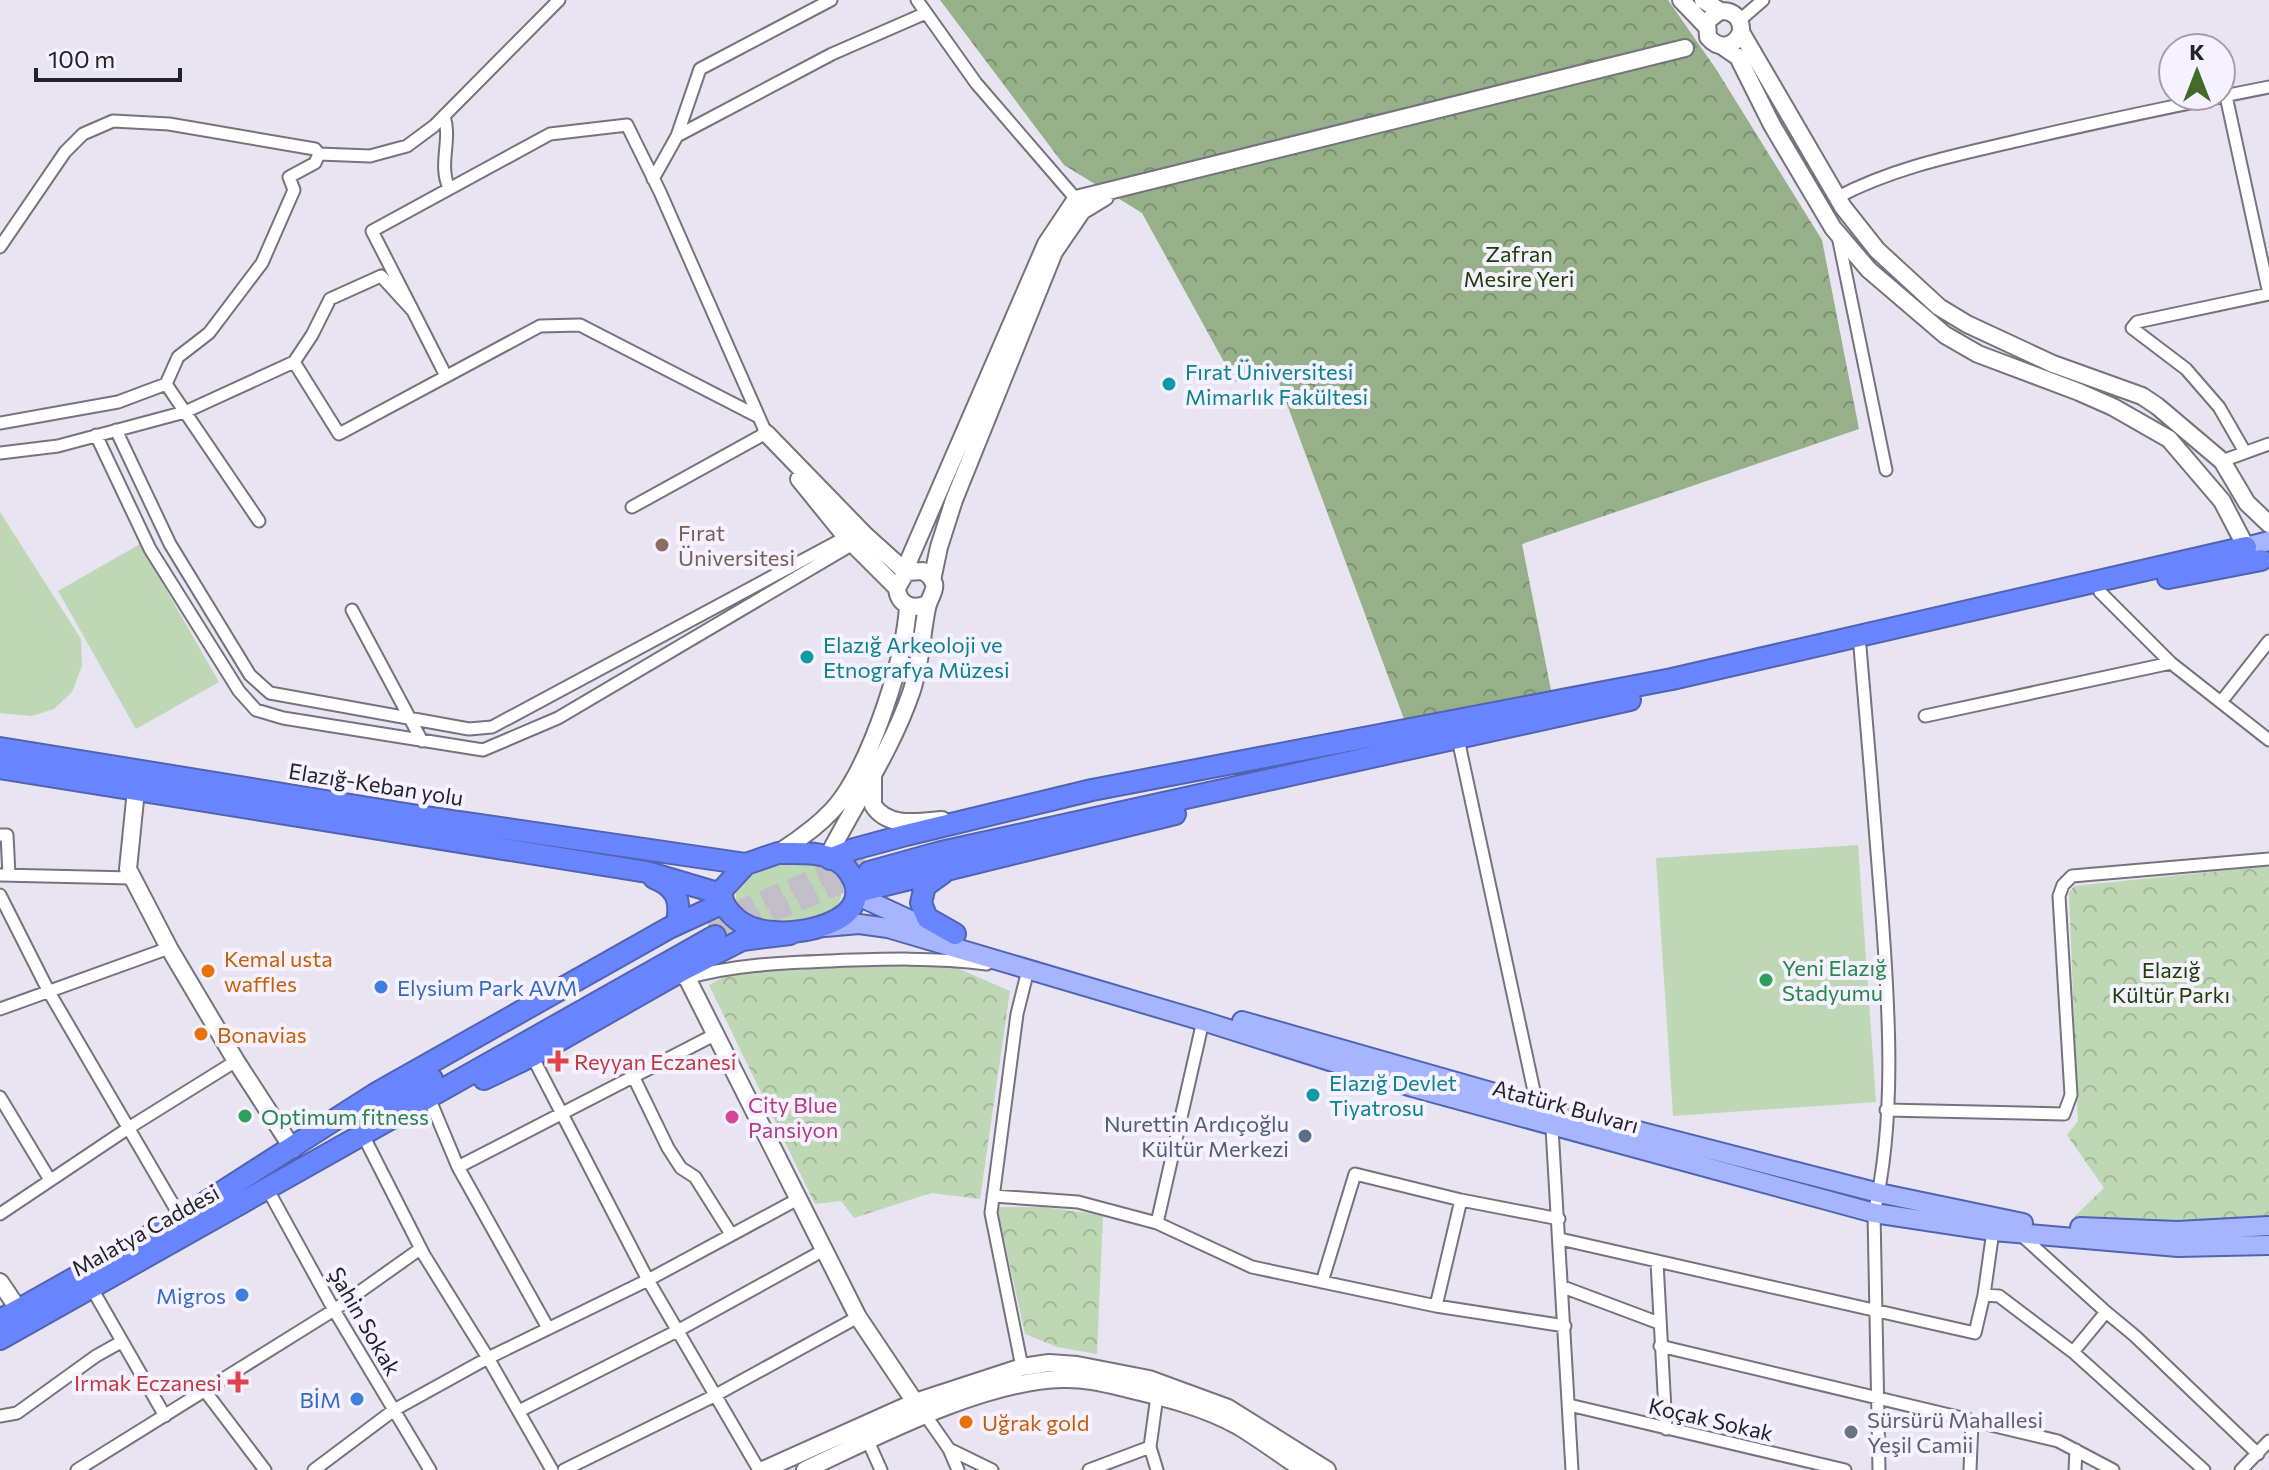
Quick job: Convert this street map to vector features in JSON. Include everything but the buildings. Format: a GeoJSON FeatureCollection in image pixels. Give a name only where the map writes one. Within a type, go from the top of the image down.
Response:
{"type":"FeatureCollection","features":[{"type":"Feature","properties":{"kind":"highway"},"geometry":{"type":"LineString","coordinates":[[829,858],[854,849],[1092,790],[1452,730],[1860,647],[2263,554]]}},
{"type":"Feature","properties":{"kind":"highway"},"geometry":{"type":"LineString","coordinates":[[866,865],[941,852],[1672,679],[2263,554]]}},
{"type":"Feature","properties":{"kind":"highway"},"geometry":{"type":"LineString","coordinates":[[856,894],[1073,841],[1452,730]]}},
{"type":"Feature","properties":{"kind":"highway","name":"Elazığ-Keban yolu"},"geometry":{"type":"LineString","coordinates":[[0,748],[412,815],[746,864]]}},
{"type":"Feature","properties":{"kind":"highway","name":"Elazığ-Keban yolu"},"geometry":{"type":"LineString","coordinates":[[0,768],[632,870],[686,882],[722,898]]}},
{"type":"Feature","properties":{"kind":"highway"},"geometry":{"type":"LineString","coordinates":[[293,1149],[375,1094],[722,898],[733,876],[746,864],[778,853],[806,853],[840,862],[854,878],[856,894],[842,917],[819,928],[742,940],[685,974],[642,993],[532,1056],[432,1105],[367,1143],[312,1164]]}},
{"type":"Feature","properties":{"kind":"highway"},"geometry":{"type":"LineString","coordinates":[[632,870],[663,881],[675,891],[680,904],[677,923]]}},
{"type":"Feature","properties":{"kind":"highway"},"geometry":{"type":"LineString","coordinates":[[945,871],[925,886],[921,903],[927,918],[955,934]]}},
{"type":"Feature","properties":{"kind":"highway"},"geometry":{"type":"LineString","coordinates":[[722,898],[730,914],[743,924],[764,931],[790,934]]}},
{"type":"Feature","properties":{"kind":"highway"},"geometry":{"type":"LineString","coordinates":[[293,1149],[351,1124],[711,930],[312,1164]]}},
{"type":"Feature","properties":{"kind":"highway","name":"Malatya Caddesi"},"geometry":{"type":"LineString","coordinates":[[0,1320],[181,1218],[293,1149]]}},
{"type":"Feature","properties":{"kind":"highway","name":"Malatya Caddesi"},"geometry":{"type":"LineString","coordinates":[[0,1339],[312,1164]]}},
{"type":"Feature","properties":{"kind":"main road","name":"Atatürk Bulvarı"},"geometry":{"type":"LineString","coordinates":[[856,894],[908,919],[1082,975],[1537,1105],[1958,1212],[2039,1226],[2177,1231],[2269,1226]]}},
{"type":"Feature","properties":{"kind":"main road","name":"Atatürk Bulvarı"},"geometry":{"type":"LineString","coordinates":[[819,928],[859,924],[888,928],[1552,1128],[1874,1213],[2019,1234],[2178,1247],[2269,1245]]}},
{"type":"Feature","properties":{"kind":"street"},"geometry":{"type":"LineString","coordinates":[[0,247],[65,152],[83,134],[113,121],[169,124],[315,149],[319,154],[370,156],[407,146],[444,116],[559,0]]}},
{"type":"Feature","properties":{"kind":"street"},"geometry":{"type":"LineString","coordinates":[[653,179],[677,136],[700,69],[831,0]]}},
{"type":"Feature","properties":{"kind":"street"},"geometry":{"type":"LineString","coordinates":[[917,0],[976,83],[1076,199]]}},
{"type":"Feature","properties":{"kind":"street"},"geometry":{"type":"LineString","coordinates":[[1681,0],[1713,37],[1738,57],[1801,177],[1837,233],[1869,270],[1945,335],[1978,354],[2113,407],[2169,439],[2263,554]]}},
{"type":"Feature","properties":{"kind":"street"},"geometry":{"type":"LineString","coordinates":[[1713,37],[1710,16],[1763,0]]}},
{"type":"Feature","properties":{"kind":"street"},"geometry":{"type":"LineString","coordinates":[[907,572],[914,548],[1046,244],[1076,199],[1685,48],[1713,37],[1734,42],[1723,10]]}},
{"type":"Feature","properties":{"kind":"street"},"geometry":{"type":"LineString","coordinates":[[1723,10],[1838,197],[1877,250],[1939,307],[2010,345],[2142,396],[2222,461],[2247,503],[2269,524]]}},
{"type":"Feature","properties":{"kind":"street"},"geometry":{"type":"LineString","coordinates":[[677,136],[832,54],[926,13]]}},
{"type":"Feature","properties":{"kind":"street"},"geometry":{"type":"LineString","coordinates":[[2237,94],[2269,87]]}},
{"type":"Feature","properties":{"kind":"street"},"geometry":{"type":"LineString","coordinates":[[1838,197],[1886,175],[1930,161],[2157,110]]}},
{"type":"Feature","properties":{"kind":"street"},"geometry":{"type":"LineString","coordinates":[[2229,112],[2269,294],[2137,322],[2132,328],[2186,369],[2219,407],[2245,452]]}},
{"type":"Feature","properties":{"kind":"street"},"geometry":{"type":"LineString","coordinates":[[444,116],[447,133],[442,172],[449,188]]}},
{"type":"Feature","properties":{"kind":"street"},"geometry":{"type":"LineString","coordinates":[[446,376],[372,231],[550,134],[627,125],[766,433],[820,507],[907,572]]}},
{"type":"Feature","properties":{"kind":"street"},"geometry":{"type":"LineString","coordinates":[[0,423],[118,402],[166,384],[178,357],[209,333],[262,263],[294,190],[289,177],[315,163],[319,154]]}},
{"type":"Feature","properties":{"kind":"street"},"geometry":{"type":"LineString","coordinates":[[829,858],[888,748],[911,694],[921,660],[927,604],[934,593],[932,580],[939,547],[954,500],[1054,252],[1082,211],[1125,185]]}},
{"type":"Feature","properties":{"kind":"street"},"geometry":{"type":"LineString","coordinates":[[1837,233],[1886,470]]}},
{"type":"Feature","properties":{"kind":"street"},"geometry":{"type":"LineString","coordinates":[[0,453],[58,446],[185,412],[294,362],[330,299],[381,276],[413,311]]}},
{"type":"Feature","properties":{"kind":"street"},"geometry":{"type":"LineString","coordinates":[[294,362],[339,434],[540,326],[580,325],[757,416]]}},
{"type":"Feature","properties":{"kind":"street"},"geometry":{"type":"LineString","coordinates":[[166,384],[259,521]]}},
{"type":"Feature","properties":{"kind":"street"},"geometry":{"type":"LineString","coordinates":[[116,430],[170,544],[250,675],[270,693],[469,729],[492,727],[856,536]]}},
{"type":"Feature","properties":{"kind":"street"},"geometry":{"type":"LineString","coordinates":[[632,507],[766,433]]}},
{"type":"Feature","properties":{"kind":"street"},"geometry":{"type":"LineString","coordinates":[[96,435],[150,549],[239,691],[256,710],[283,718],[483,750],[558,718],[856,536]]}},
{"type":"Feature","properties":{"kind":"street"},"geometry":{"type":"LineString","coordinates":[[2222,461],[2269,444]]}},
{"type":"Feature","properties":{"kind":"street"},"geometry":{"type":"LineString","coordinates":[[856,536],[897,588],[900,599],[908,606],[927,604]]}},
{"type":"Feature","properties":{"kind":"street"},"geometry":{"type":"LineString","coordinates":[[897,588],[901,576],[907,572],[923,571],[932,580]]}},
{"type":"Feature","properties":{"kind":"street"},"geometry":{"type":"LineString","coordinates":[[2100,592],[2171,663],[2269,740]]}},
{"type":"Feature","properties":{"kind":"street"},"geometry":{"type":"LineString","coordinates":[[778,853],[797,841],[842,800],[865,759],[895,672],[907,628],[908,606]]}},
{"type":"Feature","properties":{"kind":"street"},"geometry":{"type":"LineString","coordinates":[[352,610],[422,741]]}},
{"type":"Feature","properties":{"kind":"street"},"geometry":{"type":"LineString","coordinates":[[2221,702],[2269,641]]}},
{"type":"Feature","properties":{"kind":"street"},"geometry":{"type":"LineString","coordinates":[[1860,647],[1890,1023],[1886,1110],[1879,1193],[1874,1213],[1879,1470]]}},
{"type":"Feature","properties":{"kind":"street"},"geometry":{"type":"LineString","coordinates":[[1925,716],[2171,663]]}},
{"type":"Feature","properties":{"kind":"street"},"geometry":{"type":"LineString","coordinates":[[1452,730],[1537,1105]]}},
{"type":"Feature","properties":{"kind":"street"},"geometry":{"type":"LineString","coordinates":[[873,774],[873,805],[886,819],[979,818]]}},
{"type":"Feature","properties":{"kind":"street"},"geometry":{"type":"LineString","coordinates":[[136,790],[128,869],[169,948],[293,1149]]}},
{"type":"Feature","properties":{"kind":"street"},"geometry":{"type":"LineString","coordinates":[[0,835],[7,835],[5,875],[132,878]]}},
{"type":"Feature","properties":{"kind":"street"},"geometry":{"type":"LineString","coordinates":[[1886,1110],[2064,1114],[2071,1095],[2059,896],[2063,885],[2072,876],[2269,859]]}},
{"type":"Feature","properties":{"kind":"street"},"geometry":{"type":"LineString","coordinates":[[0,895],[49,992],[181,1218]]}},
{"type":"Feature","properties":{"kind":"street"},"geometry":{"type":"LineString","coordinates":[[0,1009],[169,948]]}},
{"type":"Feature","properties":{"kind":"street"},"geometry":{"type":"LineString","coordinates":[[958,1470],[949,1449],[858,1317],[685,974],[731,967],[924,957],[1028,970],[1017,1014],[991,1213],[1022,1367]]}},
{"type":"Feature","properties":{"kind":"street"},"geometry":{"type":"LineString","coordinates":[[1157,1223],[1203,1021]]}},
{"type":"Feature","properties":{"kind":"street"},"geometry":{"type":"LineString","coordinates":[[458,1167],[714,1035]]}},
{"type":"Feature","properties":{"kind":"street"},"geometry":{"type":"LineString","coordinates":[[532,1056],[648,1280],[714,1396],[761,1470],[915,1402],[1022,1367],[1049,1363],[1077,1365],[1149,1379],[1228,1408],[1327,1470]]}},
{"type":"Feature","properties":{"kind":"street"},"geometry":{"type":"LineString","coordinates":[[0,1214],[236,1061]]}},
{"type":"Feature","properties":{"kind":"street"},"geometry":{"type":"LineString","coordinates":[[634,1078],[668,1148],[681,1168],[695,1177],[731,1234]]}},
{"type":"Feature","properties":{"kind":"street"},"geometry":{"type":"LineString","coordinates":[[0,1097],[50,1180]]}},
{"type":"Feature","properties":{"kind":"street"},"geometry":{"type":"LineString","coordinates":[[432,1105],[458,1167],[548,1328]]}},
{"type":"Feature","properties":{"kind":"street"},"geometry":{"type":"LineString","coordinates":[[1552,1128],[1572,1470]]}},
{"type":"Feature","properties":{"kind":"street"},"geometry":{"type":"LineString","coordinates":[[367,1143],[420,1249],[488,1358],[552,1470]]}},
{"type":"Feature","properties":{"kind":"street"},"geometry":{"type":"LineString","coordinates":[[1322,1282],[1355,1174],[1461,1200],[1559,1219]]}},
{"type":"Feature","properties":{"kind":"street","name":"Şahin Sokak"},"geometry":{"type":"LineString","coordinates":[[268,1190],[334,1310],[430,1470]]}},
{"type":"Feature","properties":{"kind":"street"},"geometry":{"type":"LineString","coordinates":[[993,1196],[1078,1202],[1157,1223],[1252,1267],[1436,1306],[1565,1326]]}},
{"type":"Feature","properties":{"kind":"street"},"geometry":{"type":"LineString","coordinates":[[314,1470],[394,1410],[488,1358],[648,1280],[798,1199]]}},
{"type":"Feature","properties":{"kind":"street"},"geometry":{"type":"LineString","coordinates":[[1436,1306],[1461,1200]]}},
{"type":"Feature","properties":{"kind":"street"},"geometry":{"type":"LineString","coordinates":[[1560,1239],[1975,1333],[1993,1231]]}},
{"type":"Feature","properties":{"kind":"street"},"geometry":{"type":"LineString","coordinates":[[2019,1234],[2135,1336],[2258,1454]]}},
{"type":"Feature","properties":{"kind":"street"},"geometry":{"type":"LineString","coordinates":[[77,1470],[334,1310],[420,1249]]}},
{"type":"Feature","properties":{"kind":"street"},"geometry":{"type":"LineString","coordinates":[[519,1411],[679,1330],[824,1250]]}},
{"type":"Feature","properties":{"kind":"street"},"geometry":{"type":"LineString","coordinates":[[1657,1262],[1666,1429]]}},
{"type":"Feature","properties":{"kind":"street"},"geometry":{"type":"LineString","coordinates":[[0,1282],[19,1310]]}},
{"type":"Feature","properties":{"kind":"street"},"geometry":{"type":"LineString","coordinates":[[91,1287],[165,1416]]}},
{"type":"Feature","properties":{"kind":"street"},"geometry":{"type":"LineString","coordinates":[[1563,1287],[1659,1323]]}},
{"type":"Feature","properties":{"kind":"street"},"geometry":{"type":"LineString","coordinates":[[1984,1295],[1999,1296],[2073,1352],[2204,1470]]}},
{"type":"Feature","properties":{"kind":"street"},"geometry":{"type":"LineString","coordinates":[[2073,1352],[2106,1312]]}},
{"type":"Feature","properties":{"kind":"street"},"geometry":{"type":"LineString","coordinates":[[564,1470],[714,1396],[858,1317]]}},
{"type":"Feature","properties":{"kind":"street"},"geometry":{"type":"LineString","coordinates":[[0,1416],[17,1413],[96,1356],[121,1342]]}},
{"type":"Feature","properties":{"kind":"street"},"geometry":{"type":"LineString","coordinates":[[1660,1346],[2058,1441],[2113,1470]]}},
{"type":"Feature","properties":{"kind":"street"},"geometry":{"type":"LineString","coordinates":[[805,1470],[975,1397],[1061,1379],[1088,1380],[1196,1407],[1237,1426],[1304,1470]]}},
{"type":"Feature","properties":{"kind":"street"},"geometry":{"type":"LineString","coordinates":[[205,1391],[265,1470]]}},
{"type":"Feature","properties":{"kind":"street"},"geometry":{"type":"LineString","coordinates":[[1157,1396],[1150,1447],[1157,1470]]}},
{"type":"Feature","properties":{"kind":"street","name":"Koçak Sokak"},"geometry":{"type":"LineString","coordinates":[[1569,1405],[1845,1470]]}},
{"type":"Feature","properties":{"kind":"street"},"geometry":{"type":"LineString","coordinates":[[1970,1470],[1972,1422]]}},
{"type":"Feature","properties":{"kind":"street"},"geometry":{"type":"LineString","coordinates":[[868,1441],[881,1470]]}},
{"type":"Feature","properties":{"kind":"street"},"geometry":{"type":"LineString","coordinates":[[2241,1470],[2269,1441]]}},
{"type":"Feature","properties":{"kind":"street"},"geometry":{"type":"LineString","coordinates":[[1089,1470],[1150,1447]]}},
{"type":"Feature","properties":{"kind":"street"},"geometry":{"type":"LineString","coordinates":[[949,1449],[992,1470]]}},
{"type":"Feature","properties":{"kind":"street"},"geometry":{"type":"LineString","coordinates":[[2075,1470],[2076,1450]]}},
{"type":"Feature","properties":{"kind":"green space","name":"Zafran Mesire Yeri"},"geometry":{"type":"Polygon","coordinates":[[[940,0],[1668,0],[1716,69],[1822,240],[1859,429],[1522,544],[1551,690],[1404,719],[1272,364],[1235,382],[1142,213],[1064,165],[940,0]]]}},
{"type":"Feature","properties":{"kind":"green space"},"geometry":{"type":"Polygon","coordinates":[[[0,512],[81,639],[82,666],[72,692],[54,709],[32,716],[0,713],[0,512]]]}},
{"type":"Feature","properties":{"kind":"green space"},"geometry":{"type":"Polygon","coordinates":[[[140,544],[219,682],[136,729],[58,591],[140,544]]]}},
{"type":"Feature","properties":{"kind":"green space","name":"Yeni Elazığ Stadyumu"},"geometry":{"type":"Polygon","coordinates":[[[1858,845],[1876,1102],[1673,1116],[1656,858],[1858,845]]]}},
{"type":"Feature","properties":{"kind":"green space"},"geometry":{"type":"Polygon","coordinates":[[[809,861],[830,868],[842,888],[840,901],[826,917],[808,923],[784,925],[760,923],[743,915],[736,898],[738,880],[765,862],[809,861]]]}},
{"type":"Feature","properties":{"kind":"green space","name":"Elazığ Kültür Parkı"},"geometry":{"type":"Polygon","coordinates":[[[2269,866],[2269,1219],[2194,1222],[2074,1217],[2104,1188],[2067,1135],[2078,1121],[2069,893],[2074,886],[2269,866]]]}},
{"type":"Feature","properties":{"kind":"green space"},"geometry":{"type":"Polygon","coordinates":[[[950,965],[1010,991],[980,1199],[931,1193],[854,1218],[841,1201],[815,1204],[709,985],[730,974],[856,966],[950,965]]]}},
{"type":"Feature","properties":{"kind":"green space"},"geometry":{"type":"Polygon","coordinates":[[[997,1207],[1043,1207],[1103,1215],[1097,1354],[1057,1347],[1025,1334],[997,1207]]]}},
{"type":"Feature","properties":{"kind":"tunnel"},"geometry":{"type":"LineString","coordinates":[[708,924],[864,858]]}},
{"type":"Feature","properties":{"kind":"tunnel"},"geometry":{"type":"LineString","coordinates":[[715,936],[866,873]]}},
{"type":"Feature","properties":{"kind":"place","name":"Fırat Üniversitesi Mimarlık Fakültesi"},"geometry":{"type":"Point","coordinates":[1169,384]}},
{"type":"Feature","properties":{"kind":"place","name":"Fırat Üniversitesi"},"geometry":{"type":"Point","coordinates":[662,545]}},
{"type":"Feature","properties":{"kind":"place","name":"Elazığ Arkeoloji ve Etnografya Müzesi"},"geometry":{"type":"Point","coordinates":[807,657]}},
{"type":"Feature","properties":{"kind":"place","name":"Kemal usta waffles"},"geometry":{"type":"Point","coordinates":[208,971]}},
{"type":"Feature","properties":{"kind":"place","name":"Yeni Elazığ Stadyumu"},"geometry":{"type":"Point","coordinates":[1766,980]}},
{"type":"Feature","properties":{"kind":"place","name":"Elysium Park AVM"},"geometry":{"type":"Point","coordinates":[381,987]}},
{"type":"Feature","properties":{"kind":"place","name":"Bonavias"},"geometry":{"type":"Point","coordinates":[201,1034]}},
{"type":"Feature","properties":{"kind":"place","name":"Reyyan Eczanesi"},"geometry":{"type":"Point","coordinates":[558,1061]}},
{"type":"Feature","properties":{"kind":"place","name":"Elazığ Devlet Tiyatrosu"},"geometry":{"type":"Point","coordinates":[1313,1095]}},
{"type":"Feature","properties":{"kind":"place","name":"Optimum fitness"},"geometry":{"type":"Point","coordinates":[245,1116]}},
{"type":"Feature","properties":{"kind":"place","name":"City Blue Pansiyon"},"geometry":{"type":"Point","coordinates":[732,1117]}},
{"type":"Feature","properties":{"kind":"place","name":"Nurettin Ardıçoğlu Kültür Merkezi"},"geometry":{"type":"Point","coordinates":[1305,1136]}},
{"type":"Feature","properties":{"kind":"place","name":"Migros"},"geometry":{"type":"Point","coordinates":[242,1295]}},
{"type":"Feature","properties":{"kind":"place","name":"Irmak Eczanesi"},"geometry":{"type":"Point","coordinates":[238,1382]}},
{"type":"Feature","properties":{"kind":"place","name":"BİM"},"geometry":{"type":"Point","coordinates":[357,1399]}},
{"type":"Feature","properties":{"kind":"place","name":"Uğrak gold"},"geometry":{"type":"Point","coordinates":[966,1422]}},
{"type":"Feature","properties":{"kind":"place","name":"Sürsürü Mahallesi Yeşil Camii"},"geometry":{"type":"Point","coordinates":[1851,1432]}}]}
